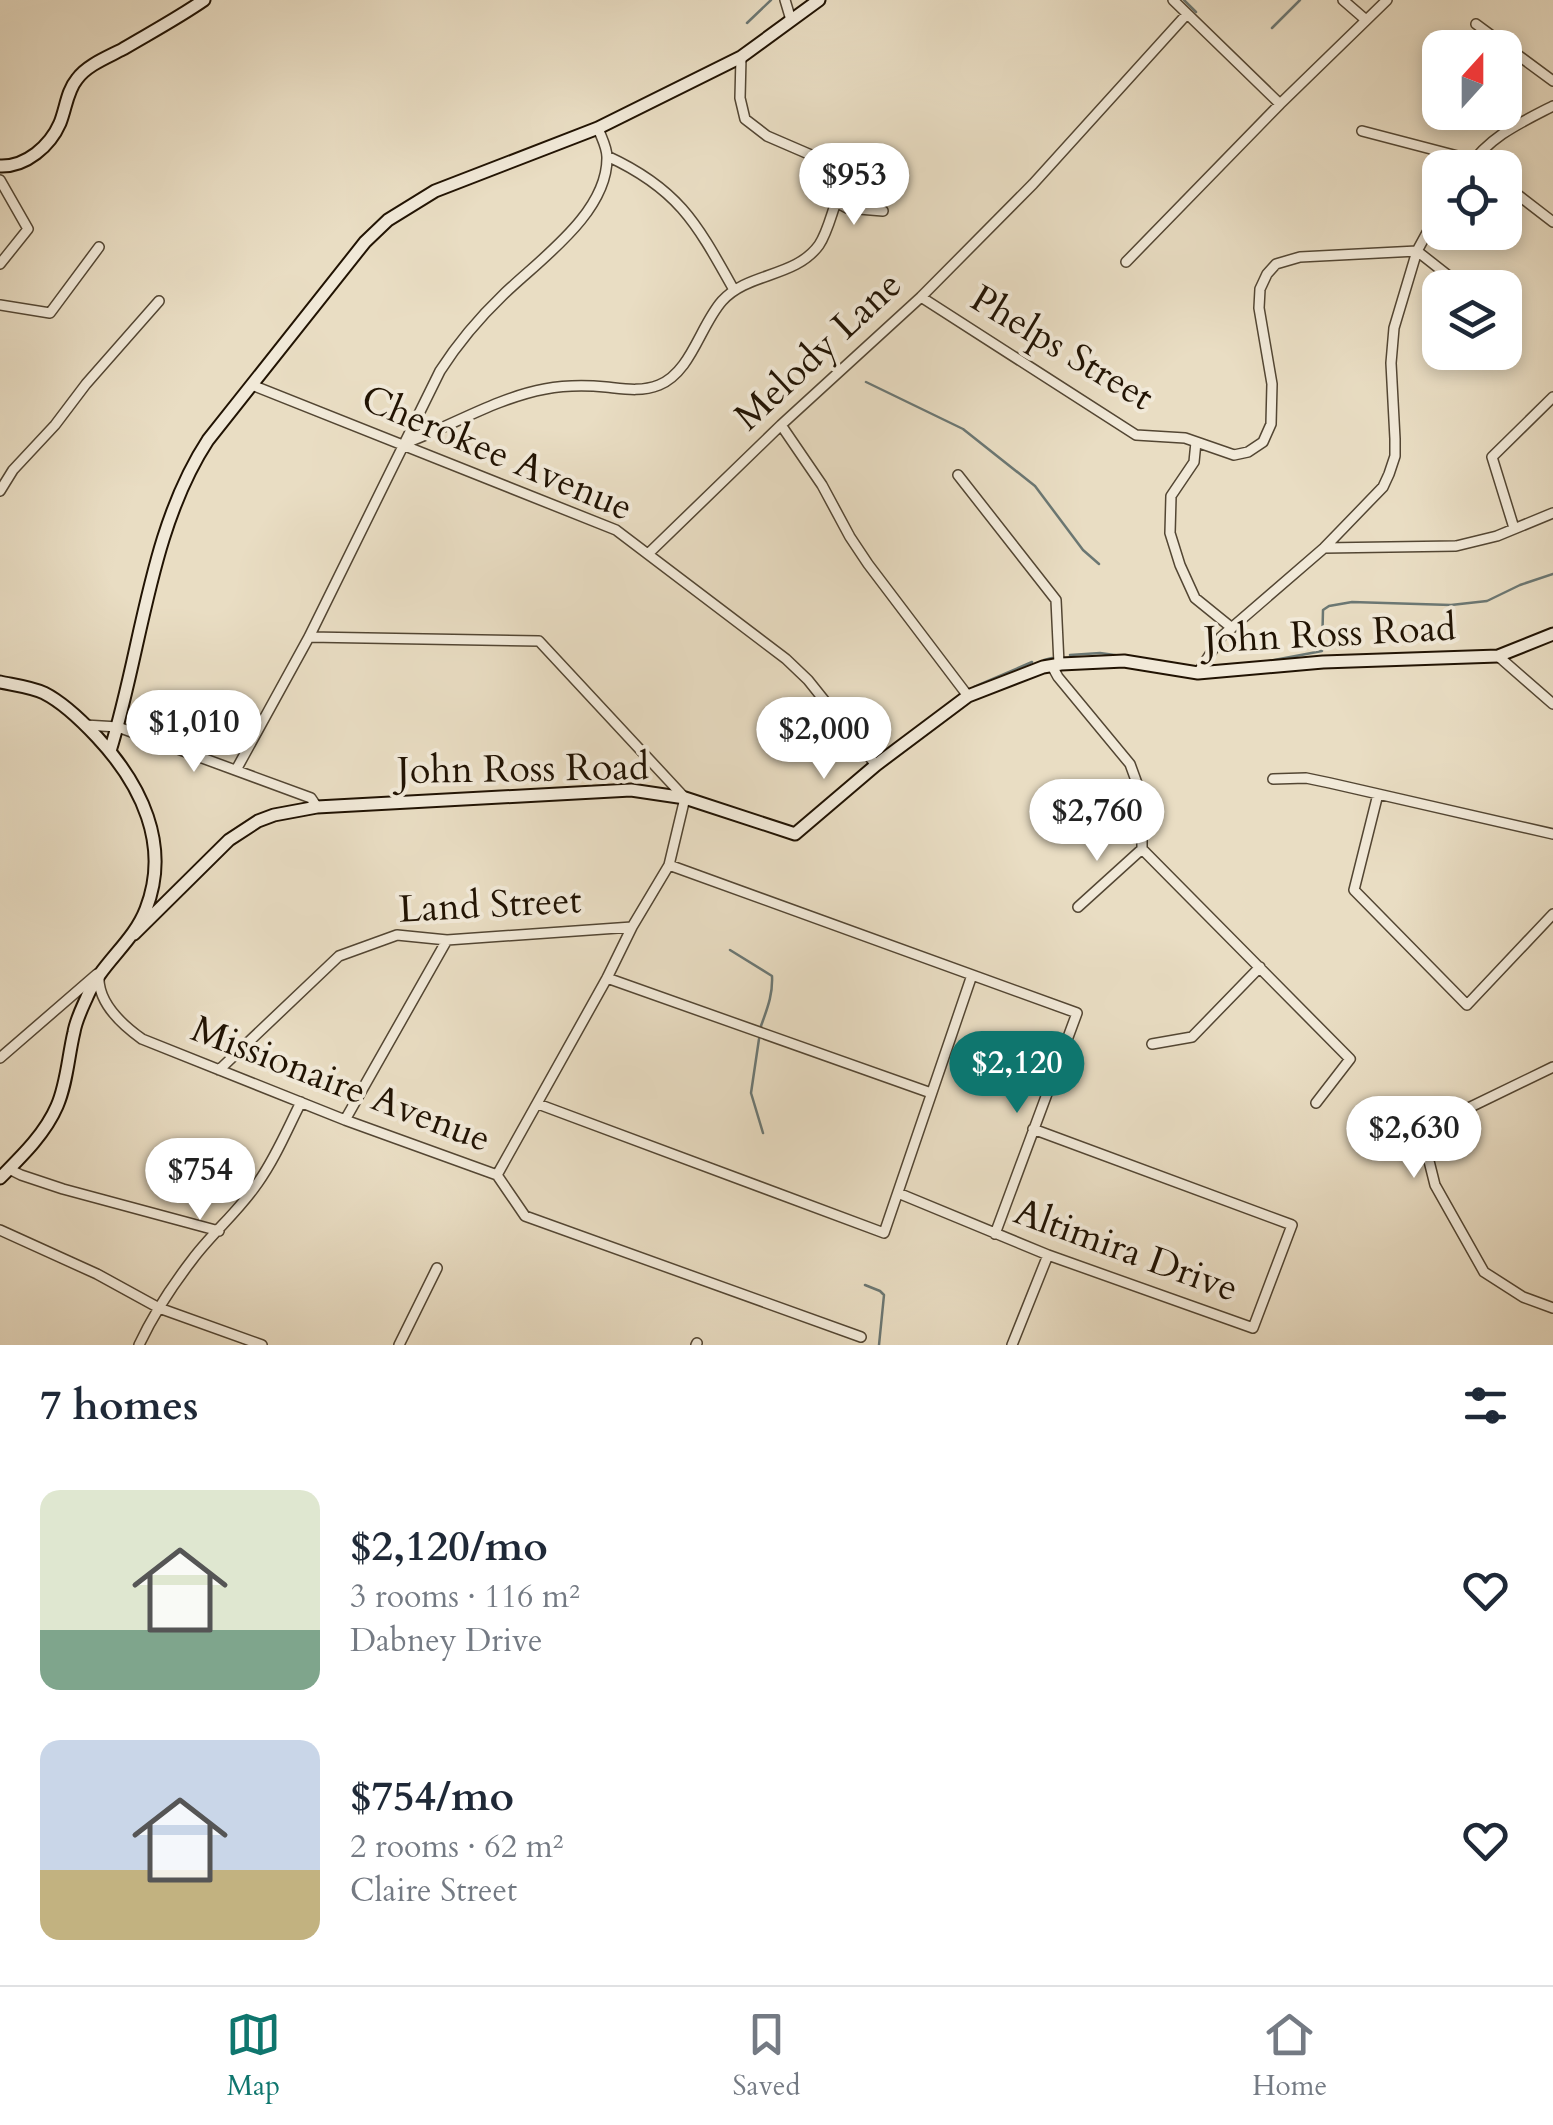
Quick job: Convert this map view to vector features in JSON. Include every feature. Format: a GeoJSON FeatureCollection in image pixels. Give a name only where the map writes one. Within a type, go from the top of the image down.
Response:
{"type":"FeatureCollection","features":[{"type":"Feature","properties":{"kind":"street"},"geometry":{"type":"LineString","coordinates":[[0,166],[23,162],[46,146],[60,122],[71,88],[86,70],[204,0]]}},
{"type":"Feature","properties":{"kind":"street"},"geometry":{"type":"LineString","coordinates":[[785,0],[791,20]]}},
{"type":"Feature","properties":{"kind":"street"},"geometry":{"type":"LineString","coordinates":[[110,751],[169,520],[193,462],[364,242],[388,220],[435,191],[598,128],[741,57],[819,0]]}},
{"type":"Feature","properties":{"kind":"street"},"geometry":{"type":"LineString","coordinates":[[1173,0],[1280,104]]}},
{"type":"Feature","properties":{"kind":"street"},"geometry":{"type":"LineString","coordinates":[[1343,0],[1366,20]]}},
{"type":"Feature","properties":{"kind":"street"},"geometry":{"type":"LineString","coordinates":[[1126,262],[1387,0]]}},
{"type":"Feature","properties":{"kind":"street","name":"Melody Lane"},"geometry":{"type":"LineString","coordinates":[[649,553],[921,297],[1033,184],[1186,14]]}},
{"type":"Feature","properties":{"kind":"street"},"geometry":{"type":"LineString","coordinates":[[1476,24],[1553,81]]}},
{"type":"Feature","properties":{"kind":"street"},"geometry":{"type":"LineString","coordinates":[[741,57],[740,98],[745,119],[768,136],[811,156],[821,168],[836,202],[847,208],[883,211]]}},
{"type":"Feature","properties":{"kind":"street"},"geometry":{"type":"LineString","coordinates":[[1483,150],[1490,142],[1553,106]]}},
{"type":"Feature","properties":{"kind":"street"},"geometry":{"type":"LineString","coordinates":[[236,770],[309,637],[403,444],[461,338],[584,216],[604,176],[607,156],[598,128]]}},
{"type":"Feature","properties":{"kind":"street"},"geometry":{"type":"LineString","coordinates":[[1362,131],[1425,150]]}},
{"type":"Feature","properties":{"kind":"street"},"geometry":{"type":"LineString","coordinates":[[607,156],[637,170],[681,206],[703,235],[734,290]]}},
{"type":"Feature","properties":{"kind":"street"},"geometry":{"type":"LineString","coordinates":[[0,180],[28,229],[0,264]]}},
{"type":"Feature","properties":{"kind":"street"},"geometry":{"type":"LineString","coordinates":[[1522,198],[1553,222]]}},
{"type":"Feature","properties":{"kind":"street"},"geometry":{"type":"LineString","coordinates":[[403,444],[542,389],[571,385],[633,390],[668,381],[679,370],[710,317],[734,290],[800,264],[822,240],[836,202]]}},
{"type":"Feature","properties":{"kind":"street"},"geometry":{"type":"LineString","coordinates":[[1198,673],[1220,638],[1324,548],[1390,474],[1395,439],[1391,364],[1394,328],[1422,242]]}},
{"type":"Feature","properties":{"kind":"street"},"geometry":{"type":"LineString","coordinates":[[0,305],[50,312],[99,247]]}},
{"type":"Feature","properties":{"kind":"street"},"geometry":{"type":"LineString","coordinates":[[1417,251],[1441,270]]}},
{"type":"Feature","properties":{"kind":"street","name":"Phelps Street"},"geometry":{"type":"LineString","coordinates":[[921,297],[1136,435],[1185,438],[1234,455],[1248,452],[1262,442],[1271,424],[1272,384],[1259,308],[1260,290],[1267,274],[1276,264],[1300,257],[1417,251]]}},
{"type":"Feature","properties":{"kind":"street"},"geometry":{"type":"LineString","coordinates":[[0,491],[13,470],[159,301]]}},
{"type":"Feature","properties":{"kind":"street","name":"Cherokee Avenue"},"geometry":{"type":"LineString","coordinates":[[252,384],[616,530],[786,658],[876,764]]}},
{"type":"Feature","properties":{"kind":"street"},"geometry":{"type":"LineString","coordinates":[[1514,528],[1492,457],[1553,397]]}},
{"type":"Feature","properties":{"kind":"street"},"geometry":{"type":"LineString","coordinates":[[781,425],[868,564],[968,696]]}},
{"type":"Feature","properties":{"kind":"street"},"geometry":{"type":"LineString","coordinates":[[1196,442],[1194,462],[1171,496],[1170,533],[1196,598],[1232,628]]}},
{"type":"Feature","properties":{"kind":"street"},"geometry":{"type":"LineString","coordinates":[[958,475],[1056,600],[1058,677],[1130,764],[1142,797],[1142,849],[1350,1059],[1316,1103]]}},
{"type":"Feature","properties":{"kind":"street"},"geometry":{"type":"LineString","coordinates":[[1324,548],[1456,546],[1553,513]]}},
{"type":"Feature","properties":{"kind":"street","name":"John Ross Road"},"geometry":{"type":"LineString","coordinates":[[4,1173],[56,1108],[74,1028],[99,973],[229,840],[274,815],[317,807],[630,790],[685,798],[795,834],[876,764],[968,696],[1055,665],[1124,661],[1198,673],[1324,662],[1498,656],[1553,634]]}},
{"type":"Feature","properties":{"kind":"street"},"geometry":{"type":"LineString","coordinates":[[309,637],[539,641],[685,798],[669,866],[497,1175]]}},
{"type":"Feature","properties":{"kind":"street"},"geometry":{"type":"LineString","coordinates":[[1498,656],[1553,704]]}},
{"type":"Feature","properties":{"kind":"street"},"geometry":{"type":"LineString","coordinates":[[0,682],[42,692],[85,724],[128,775],[146,808],[156,853],[153,886],[134,934]]}},
{"type":"Feature","properties":{"kind":"street"},"geometry":{"type":"LineString","coordinates":[[85,724],[118,727],[310,798],[317,807]]}},
{"type":"Feature","properties":{"kind":"street"},"geometry":{"type":"LineString","coordinates":[[1273,780],[1306,778],[1553,834]]}},
{"type":"Feature","properties":{"kind":"street"},"geometry":{"type":"LineString","coordinates":[[1378,794],[1354,890],[1467,1005],[1553,914]]}},
{"type":"Feature","properties":{"kind":"street"},"geometry":{"type":"LineString","coordinates":[[1078,907],[1142,849]]}},
{"type":"Feature","properties":{"kind":"street"},"geometry":{"type":"LineString","coordinates":[[669,866],[1077,1013],[995,1234]]}},
{"type":"Feature","properties":{"kind":"street","name":"Land Street"},"geometry":{"type":"LineString","coordinates":[[219,1070],[339,956],[397,935],[448,940],[632,927]]}},
{"type":"Feature","properties":{"kind":"street"},"geometry":{"type":"LineString","coordinates":[[345,1120],[448,940]]}},
{"type":"Feature","properties":{"kind":"street"},"geometry":{"type":"LineString","coordinates":[[1152,1044],[1192,1037],[1260,967]]}},
{"type":"Feature","properties":{"kind":"street"},"geometry":{"type":"LineString","coordinates":[[0,1058],[99,973]]}},
{"type":"Feature","properties":{"kind":"street","name":"Missionaire Avenue"},"geometry":{"type":"LineString","coordinates":[[99,973],[98,990],[105,1002],[130,1030],[167,1050],[497,1175],[525,1216],[861,1337]]}},
{"type":"Feature","properties":{"kind":"street"},"geometry":{"type":"LineString","coordinates":[[538,1104],[884,1232],[972,975]]}},
{"type":"Feature","properties":{"kind":"street"},"geometry":{"type":"LineString","coordinates":[[608,978],[931,1093]]}},
{"type":"Feature","properties":{"kind":"street"},"geometry":{"type":"LineString","coordinates":[[1553,1067],[1454,1114],[1440,1127],[1429,1161],[1435,1185],[1484,1272],[1523,1297],[1553,1308]]}},
{"type":"Feature","properties":{"kind":"street"},"geometry":{"type":"LineString","coordinates":[[139,1345],[194,1257],[257,1184],[301,1102]]}},
{"type":"Feature","properties":{"kind":"street","name":"Altimira Drive"},"geometry":{"type":"LineString","coordinates":[[898,1193],[1048,1255],[1253,1328],[1292,1225],[1032,1128]]}},
{"type":"Feature","properties":{"kind":"street"},"geometry":{"type":"LineString","coordinates":[[4,1173],[219,1231]]}},
{"type":"Feature","properties":{"kind":"street"},"geometry":{"type":"LineString","coordinates":[[0,1230],[97,1274],[159,1308],[262,1345]]}},
{"type":"Feature","properties":{"kind":"street"},"geometry":{"type":"LineString","coordinates":[[1012,1345],[1048,1255]]}},
{"type":"Feature","properties":{"kind":"street"},"geometry":{"type":"LineString","coordinates":[[399,1345],[437,1268]]}},
{"type":"Feature","properties":{"kind":"waterway"},"geometry":{"type":"LineString","coordinates":[[747,23],[771,0]]}},
{"type":"Feature","properties":{"kind":"waterway"},"geometry":{"type":"LineString","coordinates":[[1184,0],[1196,12]]}},
{"type":"Feature","properties":{"kind":"waterway"},"geometry":{"type":"LineString","coordinates":[[1272,28],[1300,0]]}},
{"type":"Feature","properties":{"kind":"waterway"},"geometry":{"type":"LineString","coordinates":[[866,382],[963,429],[1035,486],[1083,550],[1099,564]]}},
{"type":"Feature","properties":{"kind":"waterway"},"geometry":{"type":"LineString","coordinates":[[1264,662],[1322,651],[1323,610],[1329,606],[1352,602],[1451,605],[1487,601],[1553,574]]}},
{"type":"Feature","properties":{"kind":"waterway"},"geometry":{"type":"LineString","coordinates":[[1070,655],[1100,653],[1172,663]]}},
{"type":"Feature","properties":{"kind":"waterway"},"geometry":{"type":"LineString","coordinates":[[1044,660],[1052,658]]}},
{"type":"Feature","properties":{"kind":"waterway"},"geometry":{"type":"LineString","coordinates":[[974,687],[1032,662]]}},
{"type":"Feature","properties":{"kind":"waterway"},"geometry":{"type":"LineString","coordinates":[[730,950],[772,976],[771,996],[761,1026]]}},
{"type":"Feature","properties":{"kind":"waterway"},"geometry":{"type":"LineString","coordinates":[[759,1039],[751,1093],[763,1133]]}},
{"type":"Feature","properties":{"kind":"waterway"},"geometry":{"type":"LineString","coordinates":[[865,1285],[884,1295],[879,1345]]}}]}
